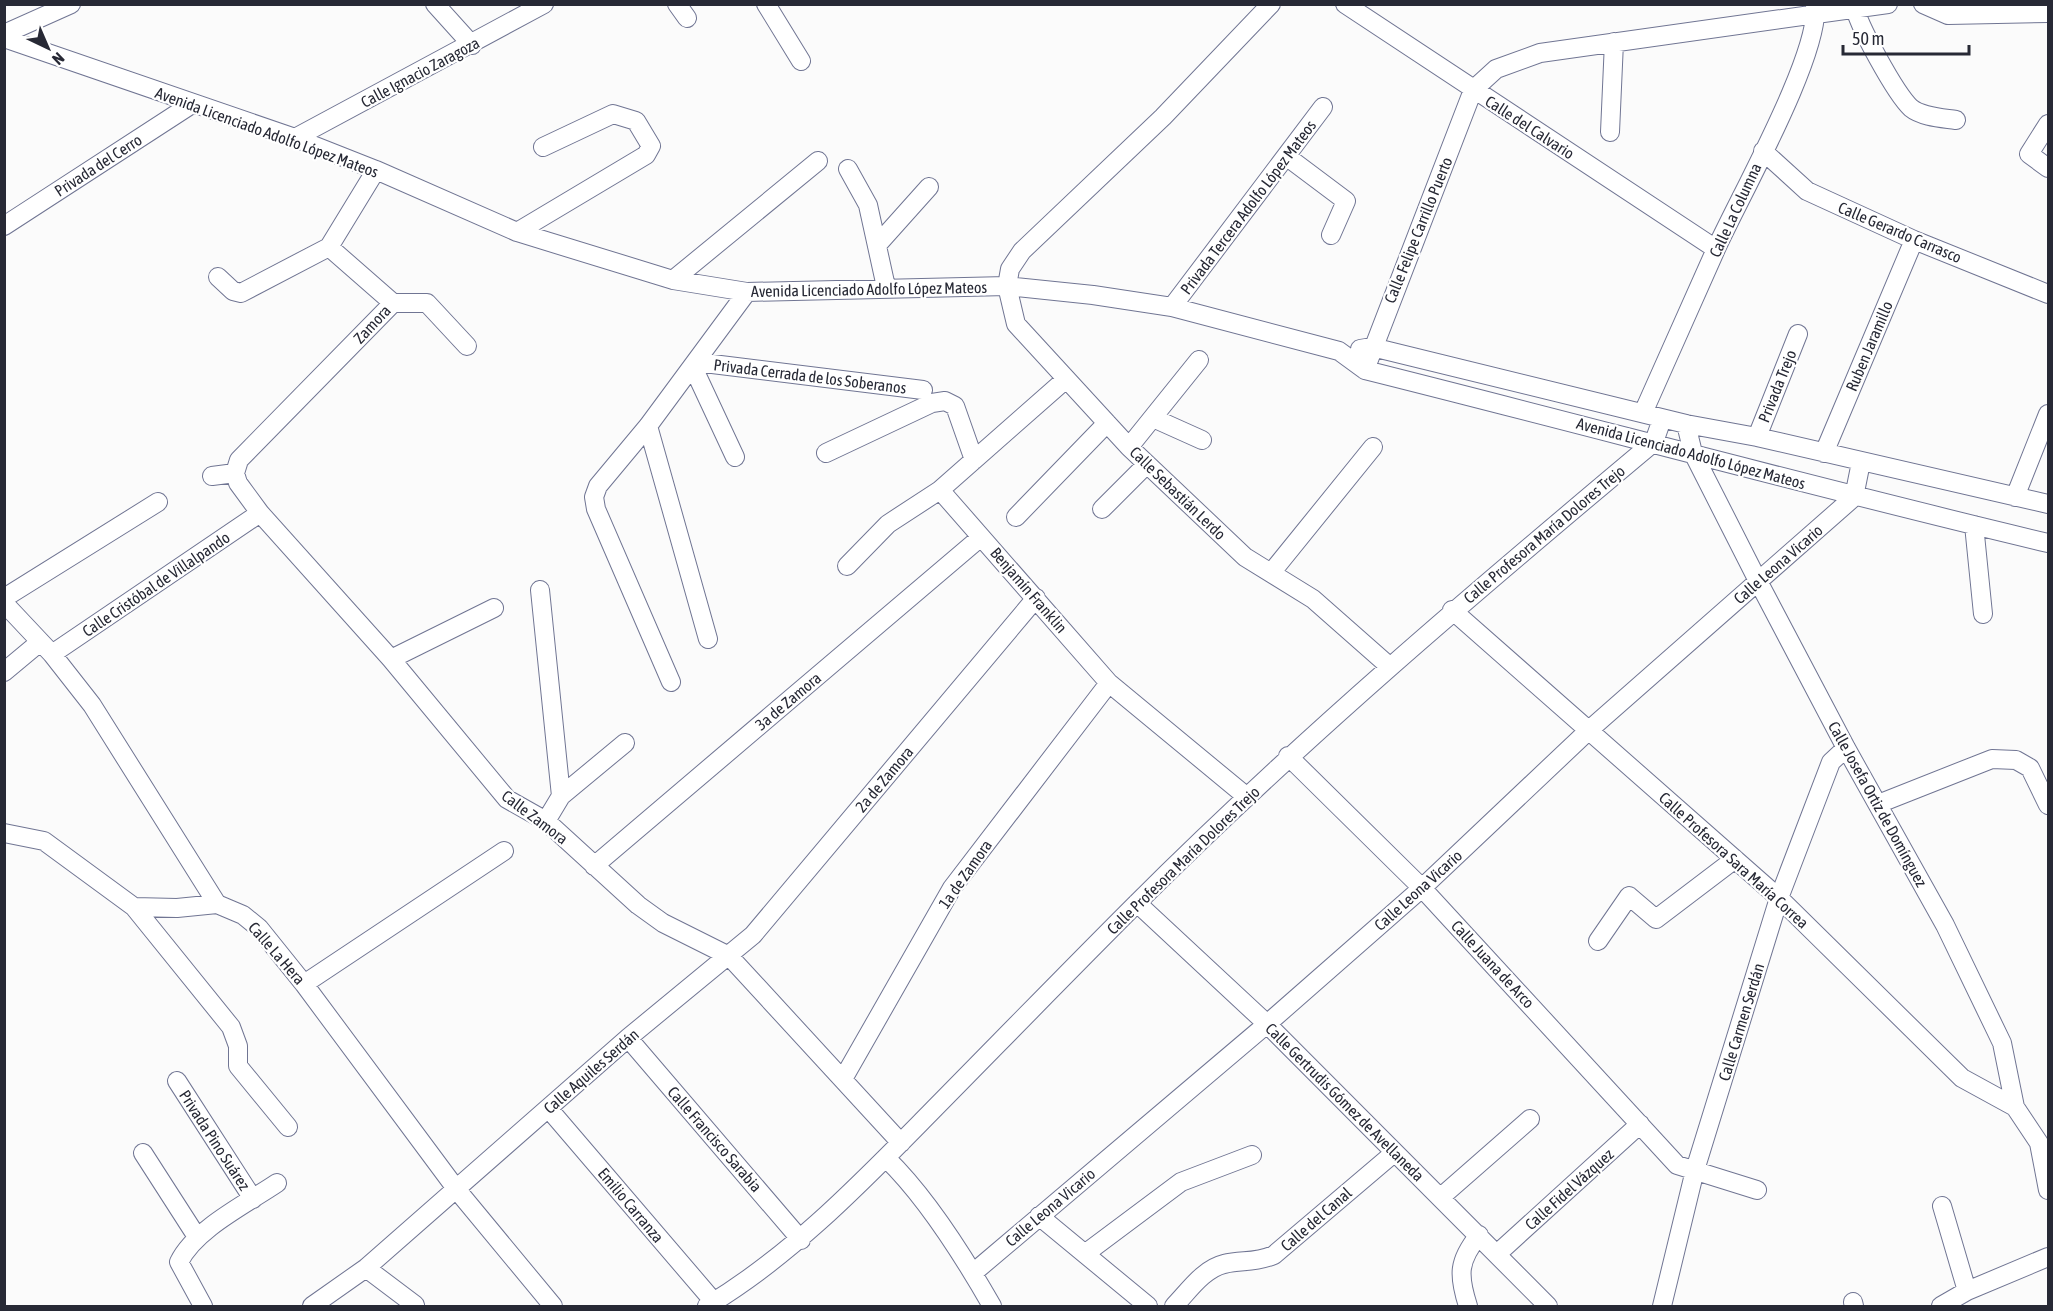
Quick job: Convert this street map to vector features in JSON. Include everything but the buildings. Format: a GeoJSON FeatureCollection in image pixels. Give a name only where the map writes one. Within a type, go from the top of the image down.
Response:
{"type":"FeatureCollection","features":[{"type":"Feature","properties":{"kind":"street"},"geometry":{"type":"LineString","coordinates":[[4,34],[70,4]]}},
{"type":"Feature","properties":{"kind":"street"},"geometry":{"type":"LineString","coordinates":[[435,4],[472,45]]}},
{"type":"Feature","properties":{"kind":"street","name":"Calle Ignacio Zaragoza"},"geometry":{"type":"LineString","coordinates":[[295,138],[472,45],[544,4]]}},
{"type":"Feature","properties":{"kind":"street"},"geometry":{"type":"LineString","coordinates":[[766,4],[801,61]]}},
{"type":"Feature","properties":{"kind":"street"},"geometry":{"type":"LineString","coordinates":[[1007,286],[1010,269],[1022,251],[1163,117],[1271,4]]}},
{"type":"Feature","properties":{"kind":"street","name":"Calle del Calvario"},"geometry":{"type":"LineString","coordinates":[[1345,4],[1716,249]]}},
{"type":"Feature","properties":{"kind":"street"},"geometry":{"type":"LineString","coordinates":[[1473,90],[1496,69],[1540,53],[1815,10],[1888,4]]}},
{"type":"Feature","properties":{"kind":"street"},"geometry":{"type":"LineString","coordinates":[[1923,4],[1948,15],[2049,13]]}},
{"type":"Feature","properties":{"kind":"street"},"geometry":{"type":"LineString","coordinates":[[1854,6],[1888,75],[1912,109],[1934,117],[1956,120]]}},
{"type":"Feature","properties":{"kind":"street","name":"Calle La Columna"},"geometry":{"type":"LineString","coordinates":[[1643,413],[1716,249],[1796,80],[1808,49],[1815,10]]}},
{"type":"Feature","properties":{"kind":"street","name":"Avenida Licenciado Adolfo López Mateos"},"geometry":{"type":"LineString","coordinates":[[4,38],[295,138],[376,170],[517,232],[673,280],[747,292],[1007,286],[1172,307],[1339,351],[1365,370],[1654,442],[1854,497],[2049,543]]}},
{"type":"Feature","properties":{"kind":"street"},"geometry":{"type":"LineString","coordinates":[[1610,132],[1614,42]]}},
{"type":"Feature","properties":{"kind":"street","name":"Calle Felipe Carrillo Puerto"},"geometry":{"type":"LineString","coordinates":[[1365,370],[1473,90]]}},
{"type":"Feature","properties":{"kind":"street","name":"Privada del Cerro"},"geometry":{"type":"LineString","coordinates":[[4,226],[192,104]]}},
{"type":"Feature","properties":{"kind":"street","name":"Privada Tercera Adolfo López Mateos"},"geometry":{"type":"LineString","coordinates":[[1172,307],[1323,107]]}},
{"type":"Feature","properties":{"kind":"street"},"geometry":{"type":"LineString","coordinates":[[517,232],[646,155],[651,146],[636,121],[613,114],[543,147]]}},
{"type":"Feature","properties":{"kind":"street"},"geometry":{"type":"LineString","coordinates":[[2049,124],[2029,154],[2049,168]]}},
{"type":"Feature","properties":{"kind":"street","name":"Calle Gerardo Carrasco"},"geometry":{"type":"LineString","coordinates":[[1763,151],[1807,191],[1914,240],[2049,294]]}},
{"type":"Feature","properties":{"kind":"street"},"geometry":{"type":"LineString","coordinates":[[1286,156],[1346,201],[1330,235]]}},
{"type":"Feature","properties":{"kind":"street"},"geometry":{"type":"LineString","coordinates":[[673,280],[818,161]]}},
{"type":"Feature","properties":{"kind":"street"},"geometry":{"type":"LineString","coordinates":[[848,169],[868,206],[886,287]]}},
{"type":"Feature","properties":{"kind":"street"},"geometry":{"type":"LineString","coordinates":[[218,277],[233,291],[241,293],[329,247],[376,170]]}},
{"type":"Feature","properties":{"kind":"street"},"geometry":{"type":"LineString","coordinates":[[878,244],[929,187]]}},
{"type":"Feature","properties":{"kind":"street","name":"Ruben Jaramillo"},"geometry":{"type":"LineString","coordinates":[[1824,453],[1914,240]]}},
{"type":"Feature","properties":{"kind":"street","name":"Zamora"},"geometry":{"type":"LineString","coordinates":[[235,473],[239,460],[393,303],[329,247]]}},
{"type":"Feature","properties":{"kind":"street","name":"Calle Sebastián Lerdo"},"geometry":{"type":"LineString","coordinates":[[1007,286],[1016,324],[1129,447],[1245,557],[1313,599],[1389,666]]}},
{"type":"Feature","properties":{"kind":"street","name":"Privada Cerrada de los Soberanos"},"geometry":{"type":"LineString","coordinates":[[671,682],[596,509],[594,497],[598,486],[648,426],[747,292]]}},
{"type":"Feature","properties":{"kind":"street"},"geometry":{"type":"LineString","coordinates":[[393,303],[427,303],[467,346]]}},
{"type":"Feature","properties":{"kind":"street","name":"Privada Trejo"},"geometry":{"type":"LineString","coordinates":[[1757,438],[1798,334]]}},
{"type":"Feature","properties":{"kind":"street","name":"Avenida Licenciado Adolfo López Mateos"},"geometry":{"type":"LineString","coordinates":[[1339,351],[1372,347],[1662,419],[1757,438],[2049,504]]}},
{"type":"Feature","properties":{"kind":"street"},"geometry":{"type":"LineString","coordinates":[[1129,447],[1200,360]]}},
{"type":"Feature","properties":{"kind":"street"},"geometry":{"type":"LineString","coordinates":[[694,365],[735,457]]}},
{"type":"Feature","properties":{"kind":"street","name":"Privada Cerrada de los Soberanos"},"geometry":{"type":"LineString","coordinates":[[694,365],[923,390]]}},
{"type":"Feature","properties":{"kind":"street"},"geometry":{"type":"LineString","coordinates":[[847,566],[888,524],[940,490],[1066,379]]}},
{"type":"Feature","properties":{"kind":"street"},"geometry":{"type":"LineString","coordinates":[[826,453],[932,404],[945,401],[955,406],[974,460]]}},
{"type":"Feature","properties":{"kind":"street"},"geometry":{"type":"LineString","coordinates":[[2015,497],[2049,414]]}},
{"type":"Feature","properties":{"kind":"street"},"geometry":{"type":"LineString","coordinates":[[1153,418],[1202,440]]}},
{"type":"Feature","properties":{"kind":"street"},"geometry":{"type":"LineString","coordinates":[[1654,442],[1662,419]]}},
{"type":"Feature","properties":{"kind":"street"},"geometry":{"type":"LineString","coordinates":[[1016,517],[1107,423]]}},
{"type":"Feature","properties":{"kind":"street","name":"Calle Josefa Ortiz de Domínguez"},"geometry":{"type":"LineString","coordinates":[[1686,424],[1694,453],[1758,581],[1845,748],[1945,926],[2002,1043],[2015,1107],[2044,1141],[2049,1190]]}},
{"type":"Feature","properties":{"kind":"street"},"geometry":{"type":"LineString","coordinates":[[648,426],[708,639]]}},
{"type":"Feature","properties":{"kind":"street","name":"Calle Profesora María Dolores Trejo"},"geometry":{"type":"LineString","coordinates":[[710,1304],[801,1240],[887,1159],[1137,903],[1288,756],[1452,610],[1654,442]]}},
{"type":"Feature","properties":{"kind":"street"},"geometry":{"type":"LineString","coordinates":[[1271,573],[1373,447]]}},
{"type":"Feature","properties":{"kind":"street"},"geometry":{"type":"LineString","coordinates":[[1854,497],[1861,462]]}},
{"type":"Feature","properties":{"kind":"street"},"geometry":{"type":"LineString","coordinates":[[1102,509],[1147,464]]}},
{"type":"Feature","properties":{"kind":"street"},"geometry":{"type":"LineString","coordinates":[[212,476],[235,473]]}},
{"type":"Feature","properties":{"kind":"street","name":"Calle Zamora"},"geometry":{"type":"LineString","coordinates":[[235,473],[238,483],[260,513],[392,659],[507,799],[546,821],[638,905],[663,923],[729,956],[901,1143]]}},
{"type":"Feature","properties":{"kind":"street","name":"Benjamín Franklin"},"geometry":{"type":"LineString","coordinates":[[940,490],[1109,683],[1248,797]]}},
{"type":"Feature","properties":{"kind":"street","name":"Calle Leona Vicario"},"geometry":{"type":"LineString","coordinates":[[973,1273],[1267,1024],[1422,888],[1588,731],[1854,497]]}},
{"type":"Feature","properties":{"kind":"street"},"geometry":{"type":"LineString","coordinates":[[4,598],[158,502]]}},
{"type":"Feature","properties":{"kind":"street","name":"Calle Cristóbal de Villalpando"},"geometry":{"type":"LineString","coordinates":[[4,672],[260,513]]}},
{"type":"Feature","properties":{"kind":"street"},"geometry":{"type":"LineString","coordinates":[[1974,525],[1983,614]]}},
{"type":"Feature","properties":{"kind":"street","name":"3a de Zamora"},"geometry":{"type":"LineString","coordinates":[[594,866],[981,537]]}},
{"type":"Feature","properties":{"kind":"street"},"geometry":{"type":"LineString","coordinates":[[540,590],[561,796]]}},
{"type":"Feature","properties":{"kind":"street","name":"2a de Zamora"},"geometry":{"type":"LineString","coordinates":[[729,956],[753,934],[1036,598]]}},
{"type":"Feature","properties":{"kind":"street"},"geometry":{"type":"LineString","coordinates":[[4,603],[46,648],[92,705],[217,904],[177,908],[134,907]]}},
{"type":"Feature","properties":{"kind":"street"},"geometry":{"type":"LineString","coordinates":[[392,659],[494,608]]}},
{"type":"Feature","properties":{"kind":"street","name":"Calle Profesora Sara María Correa"},"geometry":{"type":"LineString","coordinates":[[1452,610],[1779,898],[1962,1078],[2015,1107]]}},
{"type":"Feature","properties":{"kind":"street","name":"1a de Zamora"},"geometry":{"type":"LineString","coordinates":[[843,1079],[952,888],[1109,683]]}},
{"type":"Feature","properties":{"kind":"street"},"geometry":{"type":"LineString","coordinates":[[546,821],[561,796],[625,743]]}},
{"type":"Feature","properties":{"kind":"street","name":"Calle Carmen Serdán"},"geometry":{"type":"LineString","coordinates":[[1662,1306],[1695,1170],[1779,898],[1832,762],[1845,748]]}},
{"type":"Feature","properties":{"kind":"street","name":"Calle Juana de Arco"},"geometry":{"type":"LineString","coordinates":[[1288,756],[1422,888],[1677,1165],[1757,1190]]}},
{"type":"Feature","properties":{"kind":"street"},"geometry":{"type":"LineString","coordinates":[[1878,804],[1992,759],[2016,760],[2030,768],[2049,805]]}},
{"type":"Feature","properties":{"kind":"street"},"geometry":{"type":"LineString","coordinates":[[4,833],[44,841],[134,907],[231,1027],[238,1046],[238,1066],[288,1126]]}},
{"type":"Feature","properties":{"kind":"street"},"geometry":{"type":"LineString","coordinates":[[304,984],[504,851]]}},
{"type":"Feature","properties":{"kind":"street"},"geometry":{"type":"LineString","coordinates":[[1598,941],[1629,896],[1656,919],[1735,859]]}},
{"type":"Feature","properties":{"kind":"street","name":"Calle Gertrudis Gómez de Avellaneda"},"geometry":{"type":"LineString","coordinates":[[1137,903],[1267,1024],[1548,1306]]}},
{"type":"Feature","properties":{"kind":"street","name":"Calle La Hera"},"geometry":{"type":"LineString","coordinates":[[217,904],[243,915],[259,928],[304,984],[457,1190],[553,1306]]}},
{"type":"Feature","properties":{"kind":"street","name":"Calle Aquiles Serdán"},"geometry":{"type":"LineString","coordinates":[[312,1306],[366,1268],[628,1038],[729,956]]}},
{"type":"Feature","properties":{"kind":"street","name":"Calle Francisco Sarabia"},"geometry":{"type":"LineString","coordinates":[[628,1038],[801,1240]]}},
{"type":"Feature","properties":{"kind":"street","name":"Privada Pino Suárez"},"geometry":{"type":"LineString","coordinates":[[177,1082],[253,1199]]}},
{"type":"Feature","properties":{"kind":"street","name":"Emilio Carranza"},"geometry":{"type":"LineString","coordinates":[[548,1108],[710,1304]]}},
{"type":"Feature","properties":{"kind":"street"},"geometry":{"type":"LineString","coordinates":[[1441,1197],[1530,1119]]}},
{"type":"Feature","properties":{"kind":"street","name":"Calle Fidel Vázquez"},"geometry":{"type":"LineString","coordinates":[[1497,1254],[1640,1124]]}},
{"type":"Feature","properties":{"kind":"street"},"geometry":{"type":"LineString","coordinates":[[143,1153],[197,1237]]}},
{"type":"Feature","properties":{"kind":"street","name":"Calle del Canal"},"geometry":{"type":"LineString","coordinates":[[1174,1306],[1210,1270],[1225,1263],[1258,1262],[1274,1256],[1394,1153]]}},
{"type":"Feature","properties":{"kind":"street"},"geometry":{"type":"LineString","coordinates":[[1086,1253],[1181,1182],[1252,1155]]}},
{"type":"Feature","properties":{"kind":"street"},"geometry":{"type":"LineString","coordinates":[[887,1159],[903,1175],[973,1273],[992,1306]]}},
{"type":"Feature","properties":{"kind":"street","name":"Privada Pino Suárez"},"geometry":{"type":"LineString","coordinates":[[203,1306],[179,1262],[184,1251],[197,1237],[277,1183]]}},
{"type":"Feature","properties":{"kind":"street"},"geometry":{"type":"LineString","coordinates":[[1942,1206],[1967,1291]]}},
{"type":"Feature","properties":{"kind":"street"},"geometry":{"type":"LineString","coordinates":[[1039,1216],[1148,1306]]}},
{"type":"Feature","properties":{"kind":"street"},"geometry":{"type":"LineString","coordinates":[[1468,1306],[1460,1280],[1465,1253],[1479,1235]]}},
{"type":"Feature","properties":{"kind":"street"},"geometry":{"type":"LineString","coordinates":[[1941,1306],[1967,1291],[2049,1257]]}},
{"type":"Feature","properties":{"kind":"street"},"geometry":{"type":"LineString","coordinates":[[366,1268],[415,1305]]}}]}
